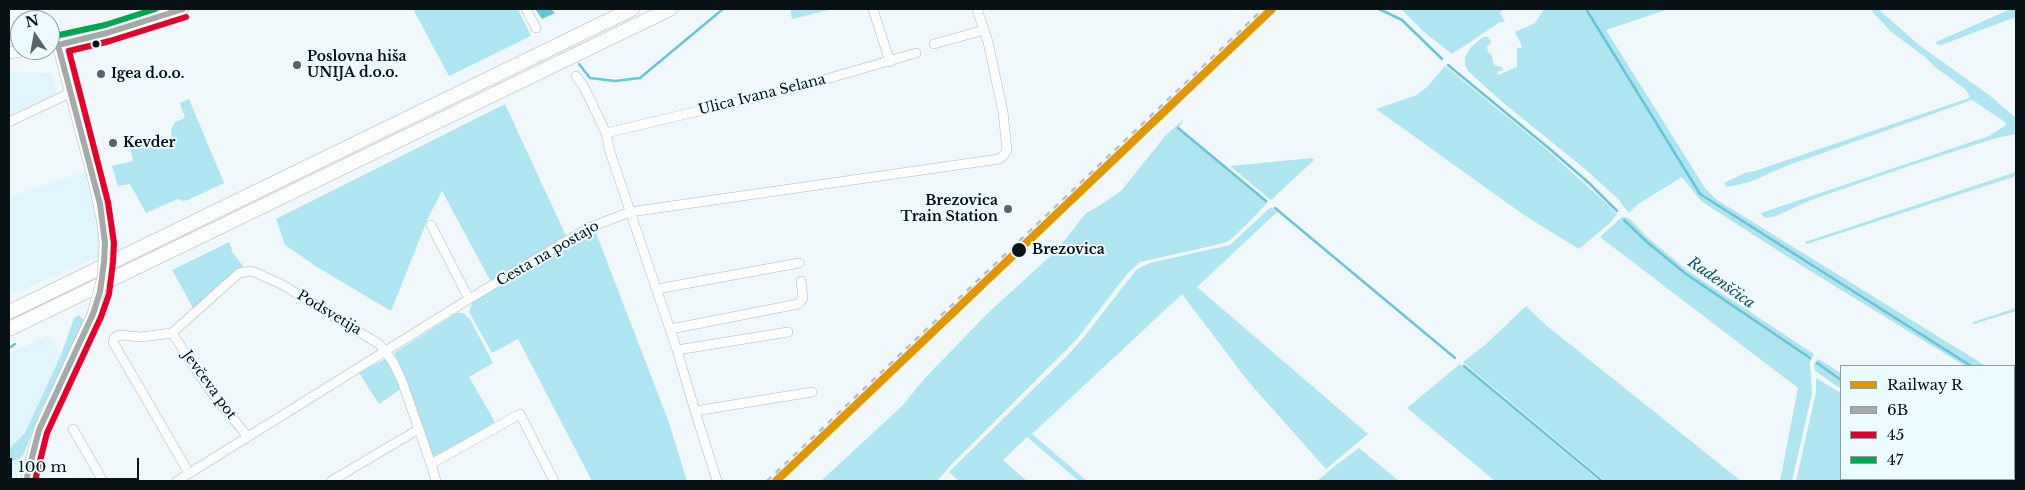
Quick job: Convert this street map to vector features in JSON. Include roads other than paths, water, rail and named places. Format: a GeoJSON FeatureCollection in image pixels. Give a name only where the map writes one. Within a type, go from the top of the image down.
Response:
{"type":"FeatureCollection","features":[{"type":"Feature","properties":{"kind":"highway"},"geometry":{"type":"LineString","coordinates":[[9,312],[632,9]]}},
{"type":"Feature","properties":{"kind":"highway"},"geometry":{"type":"LineString","coordinates":[[9,329],[670,9]]}},
{"type":"Feature","properties":{"kind":"main road"},"geometry":{"type":"LineString","coordinates":[[60,44],[107,33],[183,9]]}},
{"type":"Feature","properties":{"kind":"main road"},"geometry":{"type":"LineString","coordinates":[[26,481],[39,430],[93,314],[103,276],[105,243],[103,224],[94,181],[59,60]]}},
{"type":"Feature","properties":{"kind":"street"},"geometry":{"type":"LineString","coordinates":[[526,9],[536,28]]}},
{"type":"Feature","properties":{"kind":"street"},"geometry":{"type":"LineString","coordinates":[[873,9],[890,62]]}},
{"type":"Feature","properties":{"kind":"street"},"geometry":{"type":"LineString","coordinates":[[934,44],[984,30],[977,9]]}},
{"type":"Feature","properties":{"kind":"street","name":"Cesta na postajo"},"geometry":{"type":"LineString","coordinates":[[177,481],[469,299],[588,228],[630,212],[999,159],[1006,150],[1003,112],[984,30]]}},
{"type":"Feature","properties":{"kind":"street","name":"Ulica Ivana Selana"},"geometry":{"type":"LineString","coordinates":[[606,133],[792,89],[916,53]]}},
{"type":"Feature","properties":{"kind":"street"},"geometry":{"type":"LineString","coordinates":[[576,76],[584,87],[606,133],[630,212],[671,329],[717,481]]}},
{"type":"Feature","properties":{"kind":"street"},"geometry":{"type":"LineString","coordinates":[[9,122],[70,93]]}},
{"type":"Feature","properties":{"kind":"street"},"geometry":{"type":"LineString","coordinates":[[431,226],[469,299]]}},
{"type":"Feature","properties":{"kind":"street"},"geometry":{"type":"LineString","coordinates":[[657,289],[799,263]]}},
{"type":"Feature","properties":{"kind":"street","name":"Podsvetija"},"geometry":{"type":"LineString","coordinates":[[172,332],[239,273],[252,271],[283,285],[371,338],[386,351],[402,381],[436,481]]}},
{"type":"Feature","properties":{"kind":"street"},"geometry":{"type":"LineString","coordinates":[[671,329],[798,304],[803,298],[801,281]]}},
{"type":"Feature","properties":{"kind":"street"},"geometry":{"type":"LineString","coordinates":[[172,332],[141,337],[125,334],[119,335],[114,338],[113,342],[189,473]]}},
{"type":"Feature","properties":{"kind":"street","name":"Jevčeva pot"},"geometry":{"type":"LineString","coordinates":[[172,332],[209,389],[248,437]]}},
{"type":"Feature","properties":{"kind":"street"},"geometry":{"type":"LineString","coordinates":[[677,350],[788,332]]}},
{"type":"Feature","properties":{"kind":"street"},"geometry":{"type":"LineString","coordinates":[[695,411],[812,392]]}},
{"type":"Feature","properties":{"kind":"street"},"geometry":{"type":"LineString","coordinates":[[431,464],[520,414],[554,481]]}},
{"type":"Feature","properties":{"kind":"street"},"geometry":{"type":"LineString","coordinates":[[73,429],[103,481]]}},
{"type":"Feature","properties":{"kind":"street"},"geometry":{"type":"LineString","coordinates":[[331,481],[419,429]]}},
{"type":"Feature","properties":{"kind":"waterway"},"geometry":{"type":"LineString","coordinates":[[579,64],[590,78],[615,81],[640,78],[723,9]]}},
{"type":"Feature","properties":{"kind":"waterway","name":"Radenščica"},"geometry":{"type":"LineString","coordinates":[[1379,9],[1402,20],[1442,59]]}},
{"type":"Feature","properties":{"kind":"waterway"},"geometry":{"type":"LineString","coordinates":[[1586,9],[1700,194],[1969,365]]}},
{"type":"Feature","properties":{"kind":"waterway","name":"Radenščica"},"geometry":{"type":"LineString","coordinates":[[1448,65],[1551,150],[1589,183],[1617,211]]}},
{"type":"Feature","properties":{"kind":"waterway"},"geometry":{"type":"LineString","coordinates":[[1178,128],[1266,201]]}},
{"type":"Feature","properties":{"kind":"waterway"},"geometry":{"type":"LineString","coordinates":[[1275,208],[1455,358]]}},
{"type":"Feature","properties":{"kind":"waterway","name":"Radenščica"},"geometry":{"type":"LineString","coordinates":[[1624,220],[1686,274],[1810,358]]}},
{"type":"Feature","properties":{"kind":"waterway"},"geometry":{"type":"LineString","coordinates":[[9,348],[15,344]]}},
{"type":"Feature","properties":{"kind":"waterway"},"geometry":{"type":"LineString","coordinates":[[1817,363],[1840,379]]}},
{"type":"Feature","properties":{"kind":"waterway"},"geometry":{"type":"LineString","coordinates":[[1464,366],[1602,481]]}},
{"type":"Feature","properties":{"kind":"railway"},"geometry":{"type":"LineString","coordinates":[[767,481],[1263,9]]}},
{"type":"Feature","properties":{"kind":"rail line","name":"R"},"geometry":{"type":"LineString","coordinates":[[776,481],[1272,9]]}},
{"type":"Feature","properties":{"kind":"place","name":"Poslovna hiša UNIJA d.o.o."},"geometry":{"type":"Point","coordinates":[297,65]}},
{"type":"Feature","properties":{"kind":"place","name":"Igea d.o.o."},"geometry":{"type":"Point","coordinates":[101,74]}},
{"type":"Feature","properties":{"kind":"place","name":"Kevder"},"geometry":{"type":"Point","coordinates":[113,143]}},
{"type":"Feature","properties":{"kind":"place","name":"Brezovica Train Station"},"geometry":{"type":"Point","coordinates":[1008,209]}},
{"type":"Feature","properties":{"kind":"place","name":"Brezovica"},"geometry":{"type":"Point","coordinates":[1019,250]}}]}
